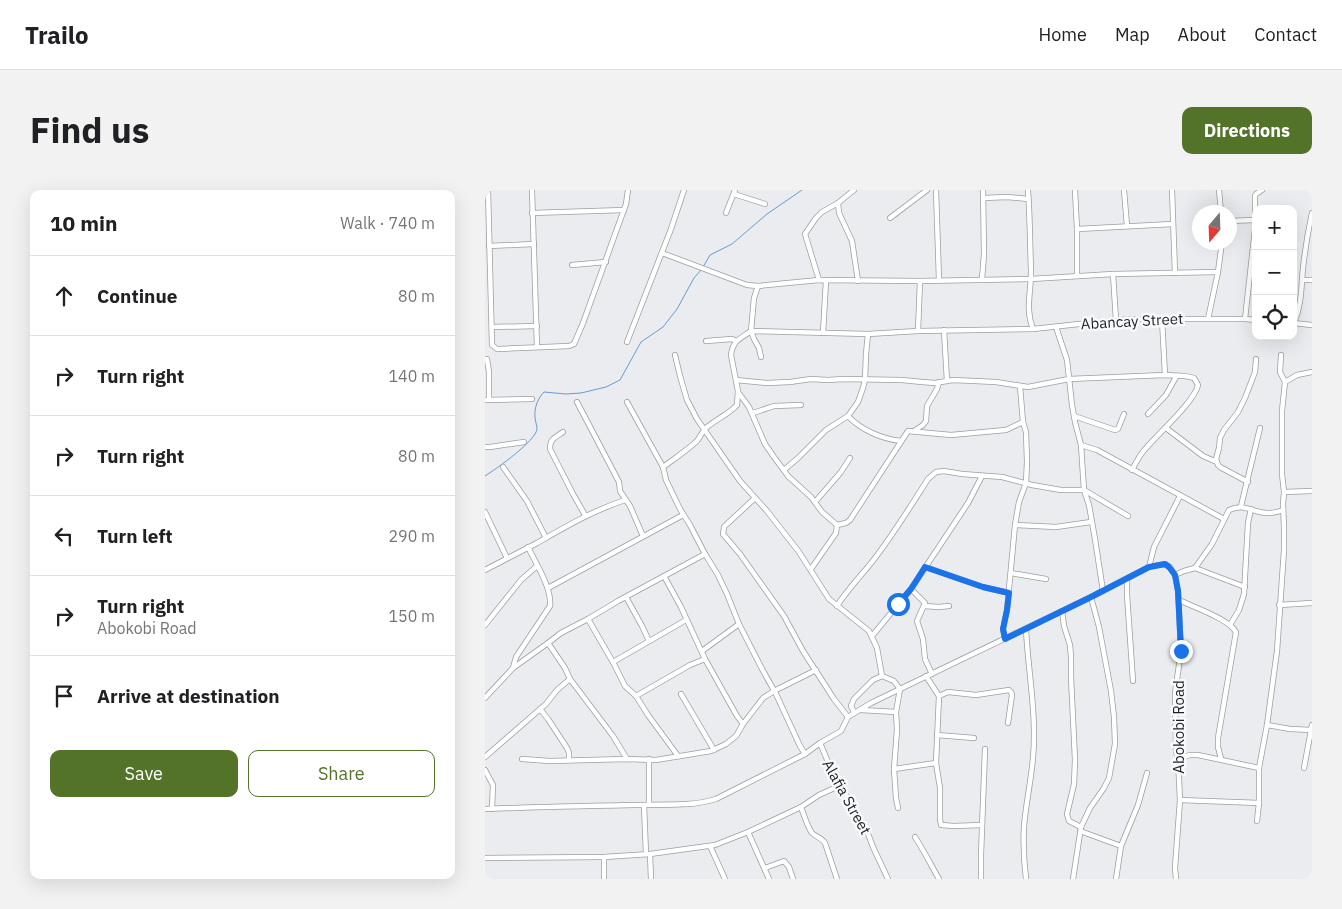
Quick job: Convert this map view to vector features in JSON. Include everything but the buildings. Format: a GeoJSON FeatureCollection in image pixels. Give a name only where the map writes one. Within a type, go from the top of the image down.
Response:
{"type":"FeatureCollection","features":[{"type":"Feature","properties":{"kind":"street"},"geometry":{"type":"LineString","coordinates":[[488,190],[492,345],[497,349],[569,346],[573,344],[583,323],[627,204],[628,190]]}},
{"type":"Feature","properties":{"kind":"street"},"geometry":{"type":"LineString","coordinates":[[532,190],[537,347]]}},
{"type":"Feature","properties":{"kind":"street"},"geometry":{"type":"LineString","coordinates":[[627,342],[662,253],[684,190]]}},
{"type":"Feature","properties":{"kind":"street"},"geometry":{"type":"LineString","coordinates":[[819,280],[805,234],[822,212],[838,203],[854,190]]}},
{"type":"Feature","properties":{"kind":"street"},"geometry":{"type":"LineString","coordinates":[[890,218],[927,190]]}},
{"type":"Feature","properties":{"kind":"street"},"geometry":{"type":"LineString","coordinates":[[936,190],[939,280]]}},
{"type":"Feature","properties":{"kind":"street"},"geometry":{"type":"LineString","coordinates":[[983,190],[983,279]]}},
{"type":"Feature","properties":{"kind":"street"},"geometry":{"type":"LineString","coordinates":[[1028,190],[1031,279],[1028,312],[1033,329]]}},
{"type":"Feature","properties":{"kind":"street"},"geometry":{"type":"LineString","coordinates":[[1075,190],[1077,276]]}},
{"type":"Feature","properties":{"kind":"street"},"geometry":{"type":"LineString","coordinates":[[1124,190],[1127,226]]}},
{"type":"Feature","properties":{"kind":"street"},"geometry":{"type":"LineString","coordinates":[[1171,190],[1175,273]]}},
{"type":"Feature","properties":{"kind":"street"},"geometry":{"type":"LineString","coordinates":[[1219,190],[1220,205]]}},
{"type":"Feature","properties":{"kind":"street"},"geometry":{"type":"LineString","coordinates":[[1255,205],[1255,196],[1257,192],[1262,190]]}},
{"type":"Feature","properties":{"kind":"street"},"geometry":{"type":"LineString","coordinates":[[726,213],[734,192],[765,204]]}},
{"type":"Feature","properties":{"kind":"street"},"geometry":{"type":"LineString","coordinates":[[984,198],[1007,197],[1028,199]]}},
{"type":"Feature","properties":{"kind":"street"},"geometry":{"type":"LineString","coordinates":[[838,203],[839,212],[852,241],[858,281]]}},
{"type":"Feature","properties":{"kind":"street"},"geometry":{"type":"LineString","coordinates":[[533,213],[624,210]]}},
{"type":"Feature","properties":{"kind":"street"},"geometry":{"type":"LineString","coordinates":[[1297,316],[1312,215]]}},
{"type":"Feature","properties":{"kind":"street"},"geometry":{"type":"LineString","coordinates":[[1237,221],[1252,220]]}},
{"type":"Feature","properties":{"kind":"street"},"geometry":{"type":"LineString","coordinates":[[1077,229],[1173,224]]}},
{"type":"Feature","properties":{"kind":"street"},"geometry":{"type":"LineString","coordinates":[[489,246],[534,244]]}},
{"type":"Feature","properties":{"kind":"street"},"geometry":{"type":"LineString","coordinates":[[1208,318],[1221,250]]}},
{"type":"Feature","properties":{"kind":"street"},"geometry":{"type":"LineString","coordinates":[[1245,319],[1253,250]]}},
{"type":"Feature","properties":{"kind":"street"},"geometry":{"type":"LineString","coordinates":[[662,253],[747,284],[758,286],[819,280],[1031,279],[1113,274],[1218,272]]}},
{"type":"Feature","properties":{"kind":"street"},"geometry":{"type":"LineString","coordinates":[[572,265],[606,262]]}},
{"type":"Feature","properties":{"kind":"street"},"geometry":{"type":"LineString","coordinates":[[1113,274],[1116,320]]}},
{"type":"Feature","properties":{"kind":"street"},"geometry":{"type":"LineString","coordinates":[[823,332],[826,280]]}},
{"type":"Feature","properties":{"kind":"street"},"geometry":{"type":"LineString","coordinates":[[1302,280],[1312,280]]}},
{"type":"Feature","properties":{"kind":"street"},"geometry":{"type":"LineString","coordinates":[[918,331],[920,281]]}},
{"type":"Feature","properties":{"kind":"street"},"geometry":{"type":"LineString","coordinates":[[758,286],[754,298],[751,331],[761,357]]}},
{"type":"Feature","properties":{"kind":"street","name":"Abancay Street"},"geometry":{"type":"LineString","coordinates":[[751,331],[868,334],[944,330],[1033,329],[1116,320],[1208,318],[1252,320]]}},
{"type":"Feature","properties":{"kind":"street"},"geometry":{"type":"LineString","coordinates":[[1162,319],[1165,375]]}},
{"type":"Feature","properties":{"kind":"street"},"geometry":{"type":"LineString","coordinates":[[1297,323],[1312,325]]}},
{"type":"Feature","properties":{"kind":"street"},"geometry":{"type":"LineString","coordinates":[[492,327],[537,326]]}},
{"type":"Feature","properties":{"kind":"street"},"geometry":{"type":"LineString","coordinates":[[1056,327],[1067,360],[1074,416],[1081,444],[1084,490],[1089,505],[1103,591]]}},
{"type":"Feature","properties":{"kind":"street"},"geometry":{"type":"LineString","coordinates":[[944,330],[947,381]]}},
{"type":"Feature","properties":{"kind":"street"},"geometry":{"type":"LineString","coordinates":[[663,467],[681,455],[699,438],[705,429],[728,414],[738,404],[738,391],[731,355],[736,341],[751,331]]}},
{"type":"Feature","properties":{"kind":"street"},"geometry":{"type":"LineString","coordinates":[[784,470],[826,430],[848,416],[858,402],[865,380],[868,334]]}},
{"type":"Feature","properties":{"kind":"street"},"geometry":{"type":"LineString","coordinates":[[706,341],[732,339],[736,341]]}},
{"type":"Feature","properties":{"kind":"street"},"geometry":{"type":"LineString","coordinates":[[675,355],[687,400],[694,414],[740,481],[799,552],[829,599],[872,636],[879,656],[882,676]]}},
{"type":"Feature","properties":{"kind":"street"},"geometry":{"type":"LineString","coordinates":[[1257,821],[1259,768],[1277,652],[1284,543],[1282,411],[1285,382],[1280,372],[1281,355]]}},
{"type":"Feature","properties":{"kind":"street"},"geometry":{"type":"LineString","coordinates":[[485,358],[487,359],[489,372],[487,400],[532,399]]}},
{"type":"Feature","properties":{"kind":"street"},"geometry":{"type":"LineString","coordinates":[[1217,464],[1220,438],[1245,398],[1255,372],[1256,359]]}},
{"type":"Feature","properties":{"kind":"street"},"geometry":{"type":"LineString","coordinates":[[1285,382],[1297,374],[1312,372]]}},
{"type":"Feature","properties":{"kind":"street"},"geometry":{"type":"LineString","coordinates":[[736,380],[776,383],[811,379],[923,382],[989,381],[1020,386],[1035,386],[1069,379],[1165,375],[1194,378],[1197,382],[1195,393],[1166,428],[1144,450],[1132,470]]}},
{"type":"Feature","properties":{"kind":"street"},"geometry":{"type":"LineString","coordinates":[[1149,414],[1166,395],[1176,377]]}},
{"type":"Feature","properties":{"kind":"street"},"geometry":{"type":"LineString","coordinates":[[914,431],[926,421],[927,406],[939,382]]}},
{"type":"Feature","properties":{"kind":"street"},"geometry":{"type":"LineString","coordinates":[[1005,639],[1003,629],[1009,593],[1015,526],[1019,502],[1026,483],[1026,432],[1023,422],[1020,386]]}},
{"type":"Feature","properties":{"kind":"street"},"geometry":{"type":"LineString","coordinates":[[738,391],[753,413],[765,444],[784,470],[815,502],[822,512],[837,525]]}},
{"type":"Feature","properties":{"kind":"street"},"geometry":{"type":"LineString","coordinates":[[577,402],[619,482],[620,491],[630,506],[643,536]]}},
{"type":"Feature","properties":{"kind":"street"},"geometry":{"type":"LineString","coordinates":[[627,402],[663,467],[666,480],[683,515],[715,570],[739,624],[805,754]]}},
{"type":"Feature","properties":{"kind":"street"},"geometry":{"type":"LineString","coordinates":[[753,413],[774,406],[801,405]]}},
{"type":"Feature","properties":{"kind":"street"},"geometry":{"type":"LineString","coordinates":[[1074,416],[1115,430],[1120,427],[1124,414]]}},
{"type":"Feature","properties":{"kind":"street"},"geometry":{"type":"LineString","coordinates":[[848,416],[855,424],[887,439],[901,441]]}},
{"type":"Feature","properties":{"kind":"street"},"geometry":{"type":"LineString","coordinates":[[837,525],[850,520],[908,431],[963,434],[1006,430],[1023,422]]}},
{"type":"Feature","properties":{"kind":"street"},"geometry":{"type":"LineString","coordinates":[[1166,428],[1203,456],[1248,482]]}},
{"type":"Feature","properties":{"kind":"street"},"geometry":{"type":"LineString","coordinates":[[1241,506],[1260,428]]}},
{"type":"Feature","properties":{"kind":"street"},"geometry":{"type":"LineString","coordinates":[[563,432],[552,440],[551,449],[585,516]]}},
{"type":"Feature","properties":{"kind":"street"},"geometry":{"type":"LineString","coordinates":[[485,446],[490,447],[524,442]]}},
{"type":"Feature","properties":{"kind":"street"},"geometry":{"type":"LineString","coordinates":[[1081,444],[1097,450],[1224,519]]}},
{"type":"Feature","properties":{"kind":"street"},"geometry":{"type":"LineString","coordinates":[[815,502],[841,472],[850,458]]}},
{"type":"Feature","properties":{"kind":"street"},"geometry":{"type":"LineString","coordinates":[[503,467],[527,501],[546,538]]}},
{"type":"Feature","properties":{"kind":"street"},"geometry":{"type":"LineString","coordinates":[[837,606],[852,584],[892,535],[933,475],[939,471],[1002,477],[1061,490],[1084,490],[1128,516]]}},
{"type":"Feature","properties":{"kind":"street"},"geometry":{"type":"LineString","coordinates":[[872,636],[911,589],[968,503],[982,476]]}},
{"type":"Feature","properties":{"kind":"street"},"geometry":{"type":"LineString","coordinates":[[1284,492],[1312,491]]}},
{"type":"Feature","properties":{"kind":"street"},"geometry":{"type":"LineString","coordinates":[[1149,567],[1154,547],[1180,496]]}},
{"type":"Feature","properties":{"kind":"street"},"geometry":{"type":"LineString","coordinates":[[755,498],[724,527],[723,534],[741,554],[784,616],[833,699],[849,717]]}},
{"type":"Feature","properties":{"kind":"street"},"geometry":{"type":"LineString","coordinates":[[485,570],[603,507],[625,500]]}},
{"type":"Feature","properties":{"kind":"street"},"geometry":{"type":"LineString","coordinates":[[1195,568],[1211,544],[1229,510],[1241,506],[1266,513],[1275,513],[1283,510]]}},
{"type":"Feature","properties":{"kind":"street"},"geometry":{"type":"LineString","coordinates":[[1230,625],[1241,604],[1245,587],[1248,523],[1251,509]]}},
{"type":"Feature","properties":{"kind":"street"},"geometry":{"type":"LineString","coordinates":[[485,512],[507,558]]}},
{"type":"Feature","properties":{"kind":"street"},"geometry":{"type":"LineString","coordinates":[[548,588],[683,515]]}},
{"type":"Feature","properties":{"kind":"street"},"geometry":{"type":"LineString","coordinates":[[1015,526],[1056,527],[1091,522]]}},
{"type":"Feature","properties":{"kind":"street"},"geometry":{"type":"LineString","coordinates":[[485,529],[491,525]]}},
{"type":"Feature","properties":{"kind":"street"},"geometry":{"type":"LineString","coordinates":[[811,569],[836,533],[837,525]]}},
{"type":"Feature","properties":{"kind":"street"},"geometry":{"type":"LineString","coordinates":[[513,668],[516,657],[550,606],[551,601],[548,588],[528,547]]}},
{"type":"Feature","properties":{"kind":"street"},"geometry":{"type":"LineString","coordinates":[[485,698],[513,668],[561,633],[705,554]]}},
{"type":"Feature","properties":{"kind":"street"},"geometry":{"type":"LineString","coordinates":[[485,809],[687,804],[716,799],[805,754],[841,731],[854,712],[1149,567],[1165,564],[1175,575],[1195,568],[1245,587]]}},
{"type":"Feature","properties":{"kind":"street"},"geometry":{"type":"LineString","coordinates":[[485,625],[521,580],[537,566]]}},
{"type":"Feature","properties":{"kind":"street"},"geometry":{"type":"LineString","coordinates":[[925,567],[983,587],[1009,593]]}},
{"type":"Feature","properties":{"kind":"street"},"geometry":{"type":"LineString","coordinates":[[1011,573],[1046,579]]}},
{"type":"Feature","properties":{"kind":"street","name":"Abokobi Road"},"geometry":{"type":"LineString","coordinates":[[1175,575],[1179,600],[1181,651],[1175,693],[1176,752],[1180,800],[1175,868],[1176,879]]}},
{"type":"Feature","properties":{"kind":"street"},"geometry":{"type":"LineString","coordinates":[[665,576],[705,659],[743,724]]}},
{"type":"Feature","properties":{"kind":"street"},"geometry":{"type":"LineString","coordinates":[[1127,579],[1133,681]]}},
{"type":"Feature","properties":{"kind":"street"},"geometry":{"type":"LineString","coordinates":[[911,589],[925,603],[917,621],[923,638],[929,675],[939,696],[937,763],[941,825],[982,825]]}},
{"type":"Feature","properties":{"kind":"street"},"geometry":{"type":"LineString","coordinates":[[626,597],[649,641]]}},
{"type":"Feature","properties":{"kind":"street"},"geometry":{"type":"LineString","coordinates":[[1073,879],[1081,829],[1090,808],[1109,778],[1115,741],[1111,691],[1091,597]]}},
{"type":"Feature","properties":{"kind":"street"},"geometry":{"type":"LineString","coordinates":[[1179,600],[1230,625],[1236,635],[1217,743],[1221,759]]}},
{"type":"Feature","properties":{"kind":"street"},"geometry":{"type":"LineString","coordinates":[[1279,605],[1312,603]]}},
{"type":"Feature","properties":{"kind":"street"},"geometry":{"type":"LineString","coordinates":[[924,606],[949,606]]}},
{"type":"Feature","properties":{"kind":"street"},"geometry":{"type":"LineString","coordinates":[[1062,611],[1070,645],[1074,752],[1074,784],[1067,814],[1069,821],[1081,829],[1121,846]]}},
{"type":"Feature","properties":{"kind":"street"},"geometry":{"type":"LineString","coordinates":[[485,614],[492,618]]}},
{"type":"Feature","properties":{"kind":"street"},"geometry":{"type":"LineString","coordinates":[[588,619],[625,686],[636,696],[678,756]]}},
{"type":"Feature","properties":{"kind":"street"},"geometry":{"type":"LineString","coordinates":[[613,662],[686,620]]}},
{"type":"Feature","properties":{"kind":"street"},"geometry":{"type":"LineString","coordinates":[[702,651],[739,624]]}},
{"type":"Feature","properties":{"kind":"street"},"geometry":{"type":"LineString","coordinates":[[1026,628],[1034,737],[1024,833],[1027,879]]}},
{"type":"Feature","properties":{"kind":"street"},"geometry":{"type":"LineString","coordinates":[[548,643],[565,668],[569,679],[613,736],[627,759]]}},
{"type":"Feature","properties":{"kind":"street"},"geometry":{"type":"LineString","coordinates":[[636,696],[705,659]]}},
{"type":"Feature","properties":{"kind":"street"},"geometry":{"type":"LineString","coordinates":[[522,759],[550,761],[664,759],[714,750],[736,736],[763,698],[816,670]]}},
{"type":"Feature","properties":{"kind":"street"},"geometry":{"type":"LineString","coordinates":[[854,712],[851,706],[854,699],[873,680],[882,676],[894,681],[899,689],[896,712],[897,730],[894,768],[895,798],[898,808]]}},
{"type":"Feature","properties":{"kind":"street"},"geometry":{"type":"LineString","coordinates":[[485,757],[546,704],[569,679]]}},
{"type":"Feature","properties":{"kind":"street"},"geometry":{"type":"LineString","coordinates":[[939,696],[948,692],[975,695],[1009,690],[1012,695],[1008,723]]}},
{"type":"Feature","properties":{"kind":"street"},"geometry":{"type":"LineString","coordinates":[[681,694],[714,750]]}},
{"type":"Feature","properties":{"kind":"street"},"geometry":{"type":"LineString","coordinates":[[540,709],[549,719],[567,748],[569,760]]}},
{"type":"Feature","properties":{"kind":"street"},"geometry":{"type":"LineString","coordinates":[[861,710],[896,712]]}},
{"type":"Feature","properties":{"kind":"street"},"geometry":{"type":"LineString","coordinates":[[1267,726],[1290,729],[1312,728],[1304,768]]}},
{"type":"Feature","properties":{"kind":"street"},"geometry":{"type":"LineString","coordinates":[[937,735],[974,738]]}},
{"type":"Feature","properties":{"kind":"street","name":"Alafia Street"},"geometry":{"type":"LineString","coordinates":[[820,743],[828,764],[867,831],[888,879]]}},
{"type":"Feature","properties":{"kind":"street"},"geometry":{"type":"LineString","coordinates":[[981,879],[985,750]]}},
{"type":"Feature","properties":{"kind":"street"},"geometry":{"type":"LineString","coordinates":[[1178,759],[1194,755],[1259,768]]}},
{"type":"Feature","properties":{"kind":"street"},"geometry":{"type":"LineString","coordinates":[[649,759],[647,804],[648,854],[651,879]]}},
{"type":"Feature","properties":{"kind":"street"},"geometry":{"type":"LineString","coordinates":[[894,768],[937,763]]}},
{"type":"Feature","properties":{"kind":"street"},"geometry":{"type":"LineString","coordinates":[[485,770],[493,785],[492,809]]}},
{"type":"Feature","properties":{"kind":"street"},"geometry":{"type":"LineString","coordinates":[[1116,879],[1121,846],[1138,805],[1147,772]]}},
{"type":"Feature","properties":{"kind":"street"},"geometry":{"type":"LineString","coordinates":[[485,858],[604,857],[648,854],[711,846],[749,832],[841,785]]}},
{"type":"Feature","properties":{"kind":"street"},"geometry":{"type":"LineString","coordinates":[[1180,800],[1259,803]]}},
{"type":"Feature","properties":{"kind":"street"},"geometry":{"type":"LineString","coordinates":[[801,807],[813,833],[825,841],[837,879]]}},
{"type":"Feature","properties":{"kind":"street"},"geometry":{"type":"LineString","coordinates":[[749,832],[769,879]]}},
{"type":"Feature","properties":{"kind":"street"},"geometry":{"type":"LineString","coordinates":[[915,837],[939,879]]}},
{"type":"Feature","properties":{"kind":"street"},"geometry":{"type":"LineString","coordinates":[[711,846],[725,879]]}},
{"type":"Feature","properties":{"kind":"street"},"geometry":{"type":"LineString","coordinates":[[604,857],[604,879]]}},
{"type":"Feature","properties":{"kind":"street"},"geometry":{"type":"LineString","coordinates":[[765,868],[784,860],[789,867],[793,879]]}},
{"type":"Feature","properties":{"kind":"waterway"},"geometry":{"type":"LineString","coordinates":[[703,267],[710,255],[732,244],[767,214],[802,190]]}},
{"type":"Feature","properties":{"kind":"waterway"},"geometry":{"type":"LineString","coordinates":[[485,476],[515,454],[535,434],[537,429],[536,407],[538,400],[544,392],[581,393],[606,387],[620,380],[641,342],[663,327],[677,309],[694,278],[701,270]]}},
{"type":"Feature","properties":{"kind":"route"},"geometry":{"type":"LineString","coordinates":[[898,604],[911,589],[925,567],[983,587],[1009,593],[1003,629],[1005,639],[1149,567],[1165,564],[1175,575],[1178,591],[1181,651]]}}]}
